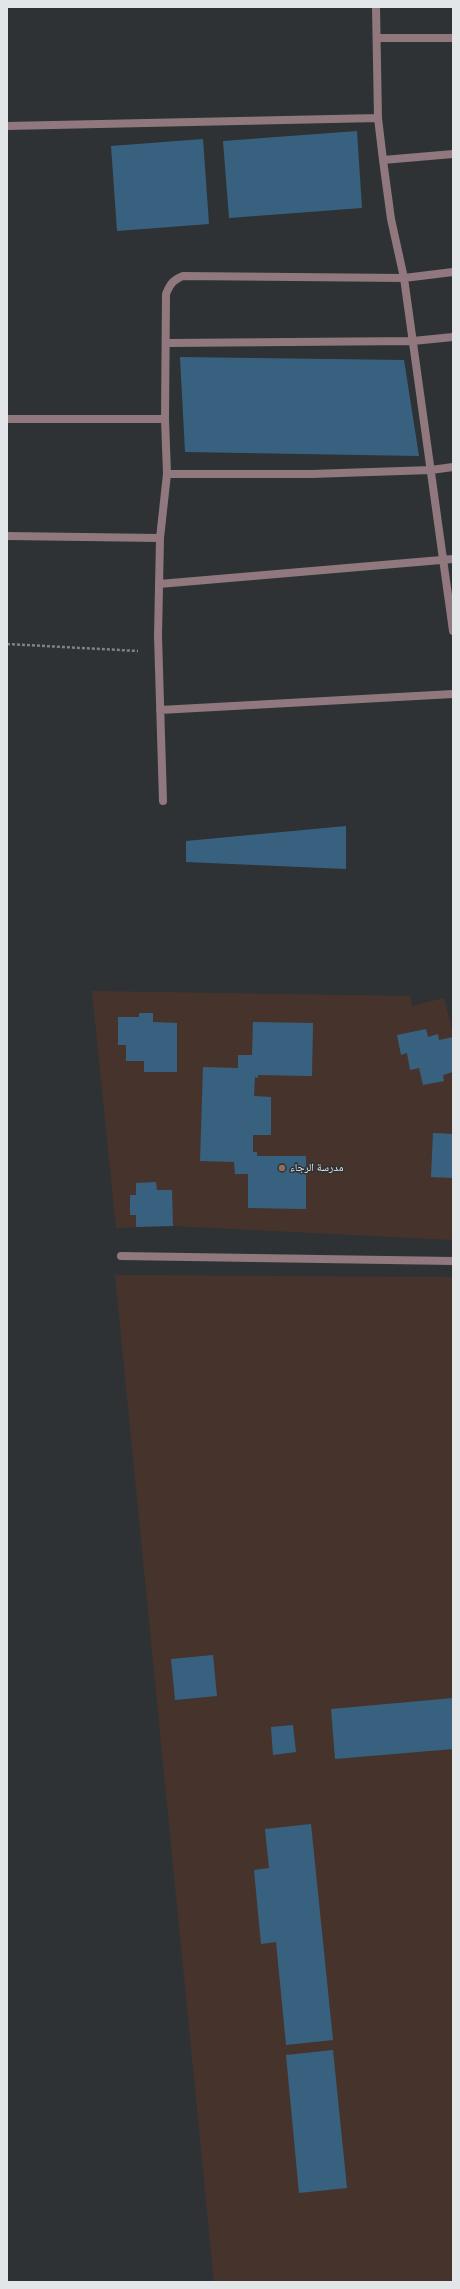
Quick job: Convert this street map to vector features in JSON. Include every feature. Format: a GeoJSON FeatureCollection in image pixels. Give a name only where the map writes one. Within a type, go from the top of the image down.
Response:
{"type":"FeatureCollection","features":[{"type":"Feature","properties":{"kind":"street"},"geometry":{"type":"LineString","coordinates":[[376,7],[378,118],[383,160],[391,219],[404,278],[453,631]]}},
{"type":"Feature","properties":{"kind":"street"},"geometry":{"type":"LineString","coordinates":[[377,38],[453,38]]}},
{"type":"Feature","properties":{"kind":"street"},"geometry":{"type":"LineString","coordinates":[[7,126],[378,118]]}},
{"type":"Feature","properties":{"kind":"street"},"geometry":{"type":"LineString","coordinates":[[383,160],[453,154]]}},
{"type":"Feature","properties":{"kind":"street"},"geometry":{"type":"LineString","coordinates":[[163,801],[160,710],[159,584],[160,538],[168,474],[165,419],[166,294],[174,280],[183,276],[404,278],[453,272]]}},
{"type":"Feature","properties":{"kind":"street"},"geometry":{"type":"LineString","coordinates":[[166,343],[413,341],[453,337]]}},
{"type":"Feature","properties":{"kind":"street"},"geometry":{"type":"LineString","coordinates":[[7,419],[165,419]]}},
{"type":"Feature","properties":{"kind":"street"},"geometry":{"type":"LineString","coordinates":[[168,474],[310,474],[431,470],[453,467]]}},
{"type":"Feature","properties":{"kind":"street"},"geometry":{"type":"LineString","coordinates":[[7,536],[160,538]]}},
{"type":"Feature","properties":{"kind":"street"},"geometry":{"type":"LineString","coordinates":[[159,584],[453,559]]}},
{"type":"Feature","properties":{"kind":"street"},"geometry":{"type":"LineString","coordinates":[[160,710],[453,694]]}},
{"type":"Feature","properties":{"kind":"street"},"geometry":{"type":"LineString","coordinates":[[121,1256],[453,1261]]}},
{"type":"Feature","properties":{"kind":"path"},"geometry":{"type":"LineString","coordinates":[[7,644],[159,652]]}},
{"type":"Feature","properties":{"kind":"shaded area","name":"مدرسة الرجاء"},"geometry":{"type":"Polygon","coordinates":[[[92,991],[410,996],[412,1006],[444,998],[453,1033],[453,1240],[173,1226],[116,1228],[92,991]]]}},
{"type":"Feature","properties":{"kind":"shaded area"},"geometry":{"type":"Polygon","coordinates":[[[115,1275],[453,1277],[453,2282],[214,2282],[115,1275]]]}},
{"type":"Feature","properties":{"kind":"building"},"geometry":{"type":"Polygon","coordinates":[[[357,131],[362,208],[229,218],[223,141],[357,131]]]}},
{"type":"Feature","properties":{"kind":"building"},"geometry":{"type":"Polygon","coordinates":[[[203,139],[209,224],[117,231],[111,146],[203,139]]]}},
{"type":"Feature","properties":{"kind":"building"},"geometry":{"type":"Polygon","coordinates":[[[180,357],[404,360],[419,456],[185,452],[180,357]]]}},
{"type":"Feature","properties":{"kind":"building"},"geometry":{"type":"Polygon","coordinates":[[[346,826],[346,869],[186,862],[186,841],[346,826]]]}},
{"type":"Feature","properties":{"kind":"building"},"geometry":{"type":"Polygon","coordinates":[[[139,1013],[153,1013],[153,1022],[177,1023],[177,1072],[144,1072],[144,1061],[126,1061],[126,1045],[118,1045],[118,1017],[139,1017],[139,1013]]]}},
{"type":"Feature","properties":{"kind":"building"},"geometry":{"type":"Polygon","coordinates":[[[253,1022],[313,1023],[312,1076],[258,1075],[258,1078],[255,1077],[254,1096],[271,1097],[271,1135],[253,1135],[253,1152],[257,1152],[257,1156],[306,1156],[306,1209],[248,1208],[248,1174],[235,1174],[234,1162],[200,1161],[203,1067],[238,1068],[238,1055],[252,1055],[253,1022]]]}},
{"type":"Feature","properties":{"kind":"building"},"geometry":{"type":"Polygon","coordinates":[[[426,1029],[428,1037],[438,1034],[439,1040],[453,1037],[453,1072],[443,1075],[444,1081],[423,1085],[419,1068],[410,1070],[407,1053],[401,1055],[397,1035],[426,1029]]]}},
{"type":"Feature","properties":{"kind":"building"},"geometry":{"type":"Polygon","coordinates":[[[433,1133],[453,1134],[453,1178],[431,1177],[433,1133]]]}},
{"type":"Feature","properties":{"kind":"building"},"geometry":{"type":"Polygon","coordinates":[[[156,1182],[157,1190],[172,1190],[173,1226],[136,1227],[136,1215],[130,1215],[130,1195],[136,1195],[136,1183],[156,1182]]]}},
{"type":"Feature","properties":{"kind":"building"},"geometry":{"type":"Polygon","coordinates":[[[213,1655],[217,1696],[175,1700],[171,1659],[213,1655]]]}},
{"type":"Feature","properties":{"kind":"building"},"geometry":{"type":"Polygon","coordinates":[[[453,1698],[453,1749],[335,1759],[331,1709],[453,1698]]]}},
{"type":"Feature","properties":{"kind":"building"},"geometry":{"type":"Polygon","coordinates":[[[293,1725],[296,1752],[273,1755],[271,1727],[293,1725]]]}},
{"type":"Feature","properties":{"kind":"building"},"geometry":{"type":"Polygon","coordinates":[[[311,1824],[333,2040],[286,2045],[276,1942],[261,1944],[254,1870],[269,1868],[265,1829],[311,1824]]]}},
{"type":"Feature","properties":{"kind":"building"},"geometry":{"type":"Polygon","coordinates":[[[333,2050],[347,2188],[299,2193],[286,2055],[333,2050]]]}},
{"type":"Feature","properties":{"kind":"place","name":"مدرسة الرجاء"},"geometry":{"type":"Point","coordinates":[282,1168]}}]}
